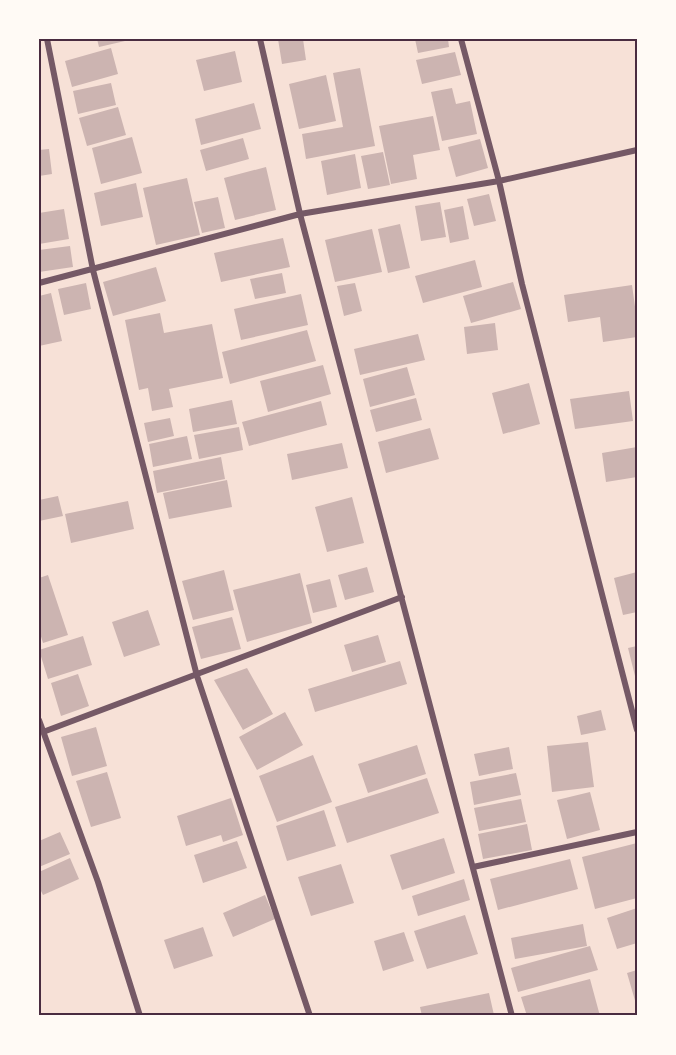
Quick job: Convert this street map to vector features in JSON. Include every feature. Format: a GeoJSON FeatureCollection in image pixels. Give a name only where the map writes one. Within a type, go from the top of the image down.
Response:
{"type":"FeatureCollection","features":[{"type":"Feature","properties":{"kind":"street"},"geometry":{"type":"LineString","coordinates":[[47,39],[93,270],[197,676],[310,1016]]}},
{"type":"Feature","properties":{"kind":"street"},"geometry":{"type":"LineString","coordinates":[[260,39],[300,214],[512,1016]]}},
{"type":"Feature","properties":{"kind":"street"},"geometry":{"type":"LineString","coordinates":[[461,39],[637,730]]}},
{"type":"Feature","properties":{"kind":"street"},"geometry":{"type":"LineString","coordinates":[[39,283],[300,214],[499,182],[637,150]]}},
{"type":"Feature","properties":{"kind":"street"},"geometry":{"type":"LineString","coordinates":[[43,732],[402,597]]}},
{"type":"Feature","properties":{"kind":"street"},"geometry":{"type":"LineString","coordinates":[[39,720],[98,882],[141,1016]]}},
{"type":"Feature","properties":{"kind":"street"},"geometry":{"type":"LineString","coordinates":[[473,867],[637,832]]}},
{"type":"Feature","properties":{"kind":"building"},"geometry":{"type":"Polygon","coordinates":[[[97,39],[125,39],[125,41],[99,47],[97,39]]]}},
{"type":"Feature","properties":{"kind":"building"},"geometry":{"type":"Polygon","coordinates":[[[278,39],[303,39],[306,60],[282,64],[278,39]]]}},
{"type":"Feature","properties":{"kind":"building"},"geometry":{"type":"Polygon","coordinates":[[[415,39],[448,39],[449,47],[418,53],[415,39]]]}},
{"type":"Feature","properties":{"kind":"building"},"geometry":{"type":"Polygon","coordinates":[[[111,48],[118,74],[72,87],[65,61],[111,48]]]}},
{"type":"Feature","properties":{"kind":"building"},"geometry":{"type":"Polygon","coordinates":[[[235,51],[242,82],[204,91],[196,60],[235,51]]]}},
{"type":"Feature","properties":{"kind":"building"},"geometry":{"type":"Polygon","coordinates":[[[455,52],[461,75],[422,84],[416,60],[455,52]]]}},
{"type":"Feature","properties":{"kind":"building"},"geometry":{"type":"Polygon","coordinates":[[[360,68],[375,146],[306,159],[302,134],[343,127],[333,73],[360,68]]]}},
{"type":"Feature","properties":{"kind":"building"},"geometry":{"type":"Polygon","coordinates":[[[326,75],[336,121],[299,129],[289,84],[326,75]]]}},
{"type":"Feature","properties":{"kind":"building"},"geometry":{"type":"Polygon","coordinates":[[[111,83],[116,105],[78,114],[73,91],[111,83]]]}},
{"type":"Feature","properties":{"kind":"building"},"geometry":{"type":"Polygon","coordinates":[[[452,88],[456,104],[470,101],[477,134],[442,141],[431,92],[452,88]]]}},
{"type":"Feature","properties":{"kind":"building"},"geometry":{"type":"Polygon","coordinates":[[[254,103],[261,129],[201,145],[195,119],[254,103]]]}},
{"type":"Feature","properties":{"kind":"building"},"geometry":{"type":"Polygon","coordinates":[[[118,107],[126,135],[87,146],[79,118],[118,107]]]}},
{"type":"Feature","properties":{"kind":"building"},"geometry":{"type":"Polygon","coordinates":[[[433,116],[440,150],[413,155],[417,179],[391,184],[379,126],[433,116]]]}},
{"type":"Feature","properties":{"kind":"building"},"geometry":{"type":"Polygon","coordinates":[[[132,137],[142,173],[101,184],[92,148],[132,137]]]}},
{"type":"Feature","properties":{"kind":"building"},"geometry":{"type":"Polygon","coordinates":[[[243,138],[249,159],[206,171],[200,150],[243,138]]]}},
{"type":"Feature","properties":{"kind":"building"},"geometry":{"type":"Polygon","coordinates":[[[480,139],[488,168],[456,177],[448,147],[480,139]]]}},
{"type":"Feature","properties":{"kind":"building"},"geometry":{"type":"Polygon","coordinates":[[[49,149],[52,174],[39,176],[39,150],[49,149]]]}},
{"type":"Feature","properties":{"kind":"building"},"geometry":{"type":"Polygon","coordinates":[[[383,152],[390,185],[368,189],[361,156],[383,152]]]}},
{"type":"Feature","properties":{"kind":"building"},"geometry":{"type":"Polygon","coordinates":[[[355,154],[361,188],[327,195],[321,161],[355,154]]]}},
{"type":"Feature","properties":{"kind":"building"},"geometry":{"type":"Polygon","coordinates":[[[266,167],[276,210],[235,220],[224,178],[266,167]]]}},
{"type":"Feature","properties":{"kind":"building"},"geometry":{"type":"Polygon","coordinates":[[[187,178],[200,235],[156,245],[143,188],[187,178]]]}},
{"type":"Feature","properties":{"kind":"building"},"geometry":{"type":"Polygon","coordinates":[[[136,183],[143,217],[101,226],[94,193],[136,183]]]}},
{"type":"Feature","properties":{"kind":"building"},"geometry":{"type":"Polygon","coordinates":[[[489,194],[496,221],[474,226],[467,199],[489,194]]]}},
{"type":"Feature","properties":{"kind":"building"},"geometry":{"type":"Polygon","coordinates":[[[218,197],[225,228],[202,233],[194,202],[218,197]]]}},
{"type":"Feature","properties":{"kind":"building"},"geometry":{"type":"Polygon","coordinates":[[[440,202],[446,237],[421,241],[415,206],[440,202]]]}},
{"type":"Feature","properties":{"kind":"building"},"geometry":{"type":"Polygon","coordinates":[[[463,206],[469,239],[450,243],[444,210],[463,206]]]}},
{"type":"Feature","properties":{"kind":"building"},"geometry":{"type":"Polygon","coordinates":[[[64,209],[69,239],[39,244],[39,213],[64,209]]]}},
{"type":"Feature","properties":{"kind":"building"},"geometry":{"type":"Polygon","coordinates":[[[400,224],[410,268],[388,273],[378,229],[400,224]]]}},
{"type":"Feature","properties":{"kind":"building"},"geometry":{"type":"Polygon","coordinates":[[[372,229],[382,272],[335,282],[325,240],[372,229]]]}},
{"type":"Feature","properties":{"kind":"building"},"geometry":{"type":"Polygon","coordinates":[[[283,238],[290,267],[221,282],[214,253],[283,238]]]}},
{"type":"Feature","properties":{"kind":"building"},"geometry":{"type":"Polygon","coordinates":[[[70,246],[73,267],[39,272],[39,250],[70,246]]]}},
{"type":"Feature","properties":{"kind":"building"},"geometry":{"type":"Polygon","coordinates":[[[475,260],[482,287],[423,303],[415,276],[475,260]]]}},
{"type":"Feature","properties":{"kind":"building"},"geometry":{"type":"Polygon","coordinates":[[[156,267],[166,301],[113,316],[103,282],[156,267]]]}},
{"type":"Feature","properties":{"kind":"building"},"geometry":{"type":"Polygon","coordinates":[[[282,273],[286,293],[255,299],[250,279],[282,273]]]}},
{"type":"Feature","properties":{"kind":"building"},"geometry":{"type":"Polygon","coordinates":[[[513,282],[521,309],[471,323],[463,296],[513,282]]]}},
{"type":"Feature","properties":{"kind":"building"},"geometry":{"type":"Polygon","coordinates":[[[86,283],[91,309],[64,315],[58,289],[86,283]]]}},
{"type":"Feature","properties":{"kind":"building"},"geometry":{"type":"Polygon","coordinates":[[[355,283],[362,311],[344,316],[337,286],[355,283]]]}},
{"type":"Feature","properties":{"kind":"building"},"geometry":{"type":"Polygon","coordinates":[[[632,285],[637,337],[603,342],[600,317],[568,322],[564,295],[632,285]]]}},
{"type":"Feature","properties":{"kind":"building"},"geometry":{"type":"Polygon","coordinates":[[[51,293],[62,341],[39,346],[39,296],[51,293]]]}},
{"type":"Feature","properties":{"kind":"building"},"geometry":{"type":"Polygon","coordinates":[[[301,294],[308,325],[241,340],[234,309],[301,294]]]}},
{"type":"Feature","properties":{"kind":"building"},"geometry":{"type":"Polygon","coordinates":[[[160,313],[164,333],[212,324],[223,378],[169,389],[173,407],[152,411],[148,388],[139,390],[125,320],[160,313]]]}},
{"type":"Feature","properties":{"kind":"building"},"geometry":{"type":"Polygon","coordinates":[[[495,323],[498,350],[467,354],[464,327],[495,323]]]}},
{"type":"Feature","properties":{"kind":"building"},"geometry":{"type":"Polygon","coordinates":[[[307,330],[316,361],[230,384],[222,352],[307,330]]]}},
{"type":"Feature","properties":{"kind":"building"},"geometry":{"type":"Polygon","coordinates":[[[418,334],[425,360],[360,375],[354,349],[418,334]]]}},
{"type":"Feature","properties":{"kind":"building"},"geometry":{"type":"Polygon","coordinates":[[[323,365],[331,394],[268,412],[260,381],[323,365]]]}},
{"type":"Feature","properties":{"kind":"building"},"geometry":{"type":"Polygon","coordinates":[[[407,367],[415,395],[370,407],[363,379],[407,367]]]}},
{"type":"Feature","properties":{"kind":"building"},"geometry":{"type":"Polygon","coordinates":[[[529,383],[540,424],[503,434],[492,393],[529,383]]]}},
{"type":"Feature","properties":{"kind":"building"},"geometry":{"type":"Polygon","coordinates":[[[629,391],[633,421],[575,429],[570,399],[629,391]]]}},
{"type":"Feature","properties":{"kind":"building"},"geometry":{"type":"Polygon","coordinates":[[[416,398],[422,420],[376,432],[370,410],[416,398]]]}},
{"type":"Feature","properties":{"kind":"building"},"geometry":{"type":"Polygon","coordinates":[[[232,400],[237,424],[193,432],[189,409],[232,400]]]}},
{"type":"Feature","properties":{"kind":"building"},"geometry":{"type":"Polygon","coordinates":[[[321,401],[327,425],[249,446],[242,422],[321,401]]]}},
{"type":"Feature","properties":{"kind":"building"},"geometry":{"type":"Polygon","coordinates":[[[170,418],[174,436],[148,442],[144,423],[170,418]]]}},
{"type":"Feature","properties":{"kind":"building"},"geometry":{"type":"Polygon","coordinates":[[[239,427],[243,450],[199,459],[194,435],[239,427]]]}},
{"type":"Feature","properties":{"kind":"building"},"geometry":{"type":"Polygon","coordinates":[[[430,428],[439,459],[386,473],[378,442],[430,428]]]}},
{"type":"Feature","properties":{"kind":"building"},"geometry":{"type":"Polygon","coordinates":[[[187,436],[192,459],[153,467],[149,444],[187,436]]]}},
{"type":"Feature","properties":{"kind":"building"},"geometry":{"type":"Polygon","coordinates":[[[342,443],[348,468],[292,480],[287,454],[342,443]]]}},
{"type":"Feature","properties":{"kind":"building"},"geometry":{"type":"Polygon","coordinates":[[[637,447],[637,477],[606,482],[602,453],[637,447]]]}},
{"type":"Feature","properties":{"kind":"building"},"geometry":{"type":"Polygon","coordinates":[[[221,457],[225,479],[157,493],[153,471],[221,457]]]}},
{"type":"Feature","properties":{"kind":"building"},"geometry":{"type":"Polygon","coordinates":[[[227,480],[232,507],[169,519],[163,493],[227,480]]]}},
{"type":"Feature","properties":{"kind":"building"},"geometry":{"type":"Polygon","coordinates":[[[58,496],[63,516],[39,521],[39,500],[58,496]]]}},
{"type":"Feature","properties":{"kind":"building"},"geometry":{"type":"Polygon","coordinates":[[[352,497],[364,543],[327,552],[315,507],[352,497]]]}},
{"type":"Feature","properties":{"kind":"building"},"geometry":{"type":"Polygon","coordinates":[[[128,501],[134,529],[71,543],[65,514],[128,501]]]}},
{"type":"Feature","properties":{"kind":"building"},"geometry":{"type":"Polygon","coordinates":[[[367,567],[374,592],[345,600],[338,575],[367,567]]]}},
{"type":"Feature","properties":{"kind":"building"},"geometry":{"type":"Polygon","coordinates":[[[224,570],[234,610],[193,620],[182,581],[224,570]]]}},
{"type":"Feature","properties":{"kind":"building"},"geometry":{"type":"Polygon","coordinates":[[[637,572],[637,612],[623,615],[614,578],[637,572]]]}},
{"type":"Feature","properties":{"kind":"building"},"geometry":{"type":"Polygon","coordinates":[[[300,573],[312,623],[247,642],[233,590],[300,573]]]}},
{"type":"Feature","properties":{"kind":"building"},"geometry":{"type":"Polygon","coordinates":[[[48,575],[68,635],[43,643],[39,630],[39,578],[48,575]]]}},
{"type":"Feature","properties":{"kind":"building"},"geometry":{"type":"Polygon","coordinates":[[[330,579],[337,607],[313,613],[306,585],[330,579]]]}},
{"type":"Feature","properties":{"kind":"building"},"geometry":{"type":"Polygon","coordinates":[[[148,610],[160,645],[124,657],[112,622],[148,610]]]}},
{"type":"Feature","properties":{"kind":"building"},"geometry":{"type":"Polygon","coordinates":[[[232,617],[241,649],[201,659],[192,627],[232,617]]]}},
{"type":"Feature","properties":{"kind":"building"},"geometry":{"type":"Polygon","coordinates":[[[378,635],[386,662],[352,672],[344,645],[378,635]]]}},
{"type":"Feature","properties":{"kind":"building"},"geometry":{"type":"Polygon","coordinates":[[[83,636],[92,665],[48,679],[39,650],[83,636]]]}},
{"type":"Feature","properties":{"kind":"building"},"geometry":{"type":"Polygon","coordinates":[[[637,646],[637,675],[635,676],[628,648],[637,646]]]}},
{"type":"Feature","properties":{"kind":"building"},"geometry":{"type":"Polygon","coordinates":[[[400,661],[407,684],[315,712],[308,689],[400,661]]]}},
{"type":"Feature","properties":{"kind":"building"},"geometry":{"type":"Polygon","coordinates":[[[247,668],[273,714],[243,730],[214,680],[247,668]]]}},
{"type":"Feature","properties":{"kind":"building"},"geometry":{"type":"Polygon","coordinates":[[[78,674],[89,706],[61,716],[51,683],[78,674]]]}},
{"type":"Feature","properties":{"kind":"building"},"geometry":{"type":"Polygon","coordinates":[[[601,710],[606,730],[581,735],[577,716],[601,710]]]}},
{"type":"Feature","properties":{"kind":"building"},"geometry":{"type":"Polygon","coordinates":[[[285,712],[303,745],[257,770],[239,737],[285,712]]]}},
{"type":"Feature","properties":{"kind":"building"},"geometry":{"type":"Polygon","coordinates":[[[96,727],[107,766],[72,776],[61,737],[96,727]]]}},
{"type":"Feature","properties":{"kind":"building"},"geometry":{"type":"Polygon","coordinates":[[[588,742],[594,787],[552,792],[547,746],[588,742]]]}},
{"type":"Feature","properties":{"kind":"building"},"geometry":{"type":"Polygon","coordinates":[[[417,745],[426,774],[368,793],[358,764],[417,745]]]}},
{"type":"Feature","properties":{"kind":"building"},"geometry":{"type":"Polygon","coordinates":[[[509,747],[513,769],[479,776],[474,754],[509,747]]]}},
{"type":"Feature","properties":{"kind":"building"},"geometry":{"type":"Polygon","coordinates":[[[313,755],[332,802],[277,822],[259,776],[313,755]]]}},
{"type":"Feature","properties":{"kind":"building"},"geometry":{"type":"Polygon","coordinates":[[[107,772],[121,818],[91,827],[76,781],[107,772]]]}},
{"type":"Feature","properties":{"kind":"building"},"geometry":{"type":"Polygon","coordinates":[[[516,773],[521,795],[474,805],[470,782],[516,773]]]}},
{"type":"Feature","properties":{"kind":"building"},"geometry":{"type":"Polygon","coordinates":[[[427,778],[439,813],[347,843],[335,807],[427,778]]]}},
{"type":"Feature","properties":{"kind":"building"},"geometry":{"type":"Polygon","coordinates":[[[590,792],[600,830],[567,839],[557,800],[590,792]]]}},
{"type":"Feature","properties":{"kind":"building"},"geometry":{"type":"Polygon","coordinates":[[[231,798],[243,835],[223,842],[221,835],[186,846],[177,816],[231,798]]]}},
{"type":"Feature","properties":{"kind":"building"},"geometry":{"type":"Polygon","coordinates":[[[521,799],[526,822],[479,831],[474,808],[521,799]]]}},
{"type":"Feature","properties":{"kind":"building"},"geometry":{"type":"Polygon","coordinates":[[[324,810],[336,846],[287,861],[276,826],[324,810]]]}},
{"type":"Feature","properties":{"kind":"building"},"geometry":{"type":"Polygon","coordinates":[[[527,824],[532,850],[483,859],[478,834],[527,824]]]}},
{"type":"Feature","properties":{"kind":"building"},"geometry":{"type":"Polygon","coordinates":[[[60,832],[70,854],[39,867],[39,841],[60,832]]]}},
{"type":"Feature","properties":{"kind":"building"},"geometry":{"type":"Polygon","coordinates":[[[444,838],[455,873],[402,890],[390,855],[444,838]]]}},
{"type":"Feature","properties":{"kind":"building"},"geometry":{"type":"Polygon","coordinates":[[[237,841],[247,868],[203,883],[194,855],[237,841]]]}},
{"type":"Feature","properties":{"kind":"building"},"geometry":{"type":"Polygon","coordinates":[[[637,843],[637,898],[595,909],[582,857],[637,843]]]}},
{"type":"Feature","properties":{"kind":"building"},"geometry":{"type":"Polygon","coordinates":[[[70,858],[79,879],[43,895],[39,887],[39,872],[70,858]]]}},
{"type":"Feature","properties":{"kind":"building"},"geometry":{"type":"Polygon","coordinates":[[[570,859],[578,889],[498,910],[490,879],[570,859]]]}},
{"type":"Feature","properties":{"kind":"building"},"geometry":{"type":"Polygon","coordinates":[[[341,864],[354,903],[311,916],[298,877],[341,864]]]}},
{"type":"Feature","properties":{"kind":"building"},"geometry":{"type":"Polygon","coordinates":[[[464,879],[470,900],[418,916],[412,896],[464,879]]]}},
{"type":"Feature","properties":{"kind":"building"},"geometry":{"type":"Polygon","coordinates":[[[265,895],[275,919],[233,937],[223,913],[265,895]]]}},
{"type":"Feature","properties":{"kind":"building"},"geometry":{"type":"Polygon","coordinates":[[[637,908],[637,943],[617,949],[607,918],[637,908]]]}},
{"type":"Feature","properties":{"kind":"building"},"geometry":{"type":"Polygon","coordinates":[[[465,915],[478,954],[427,969],[414,931],[465,915]]]}},
{"type":"Feature","properties":{"kind":"building"},"geometry":{"type":"Polygon","coordinates":[[[583,924],[587,946],[515,959],[511,938],[583,924]]]}},
{"type":"Feature","properties":{"kind":"building"},"geometry":{"type":"Polygon","coordinates":[[[203,927],[213,956],[174,969],[164,940],[203,927]]]}},
{"type":"Feature","properties":{"kind":"building"},"geometry":{"type":"Polygon","coordinates":[[[404,932],[414,961],[383,971],[374,941],[404,932]]]}},
{"type":"Feature","properties":{"kind":"building"},"geometry":{"type":"Polygon","coordinates":[[[590,946],[598,970],[518,992],[511,968],[590,946]]]}},
{"type":"Feature","properties":{"kind":"building"},"geometry":{"type":"Polygon","coordinates":[[[637,970],[637,1004],[636,1004],[627,973],[637,970]]]}},
{"type":"Feature","properties":{"kind":"building"},"geometry":{"type":"Polygon","coordinates":[[[590,979],[600,1016],[527,1016],[521,997],[590,979]]]}},
{"type":"Feature","properties":{"kind":"building"},"geometry":{"type":"Polygon","coordinates":[[[489,993],[494,1015],[422,1016],[420,1007],[489,993]]]}}]}
